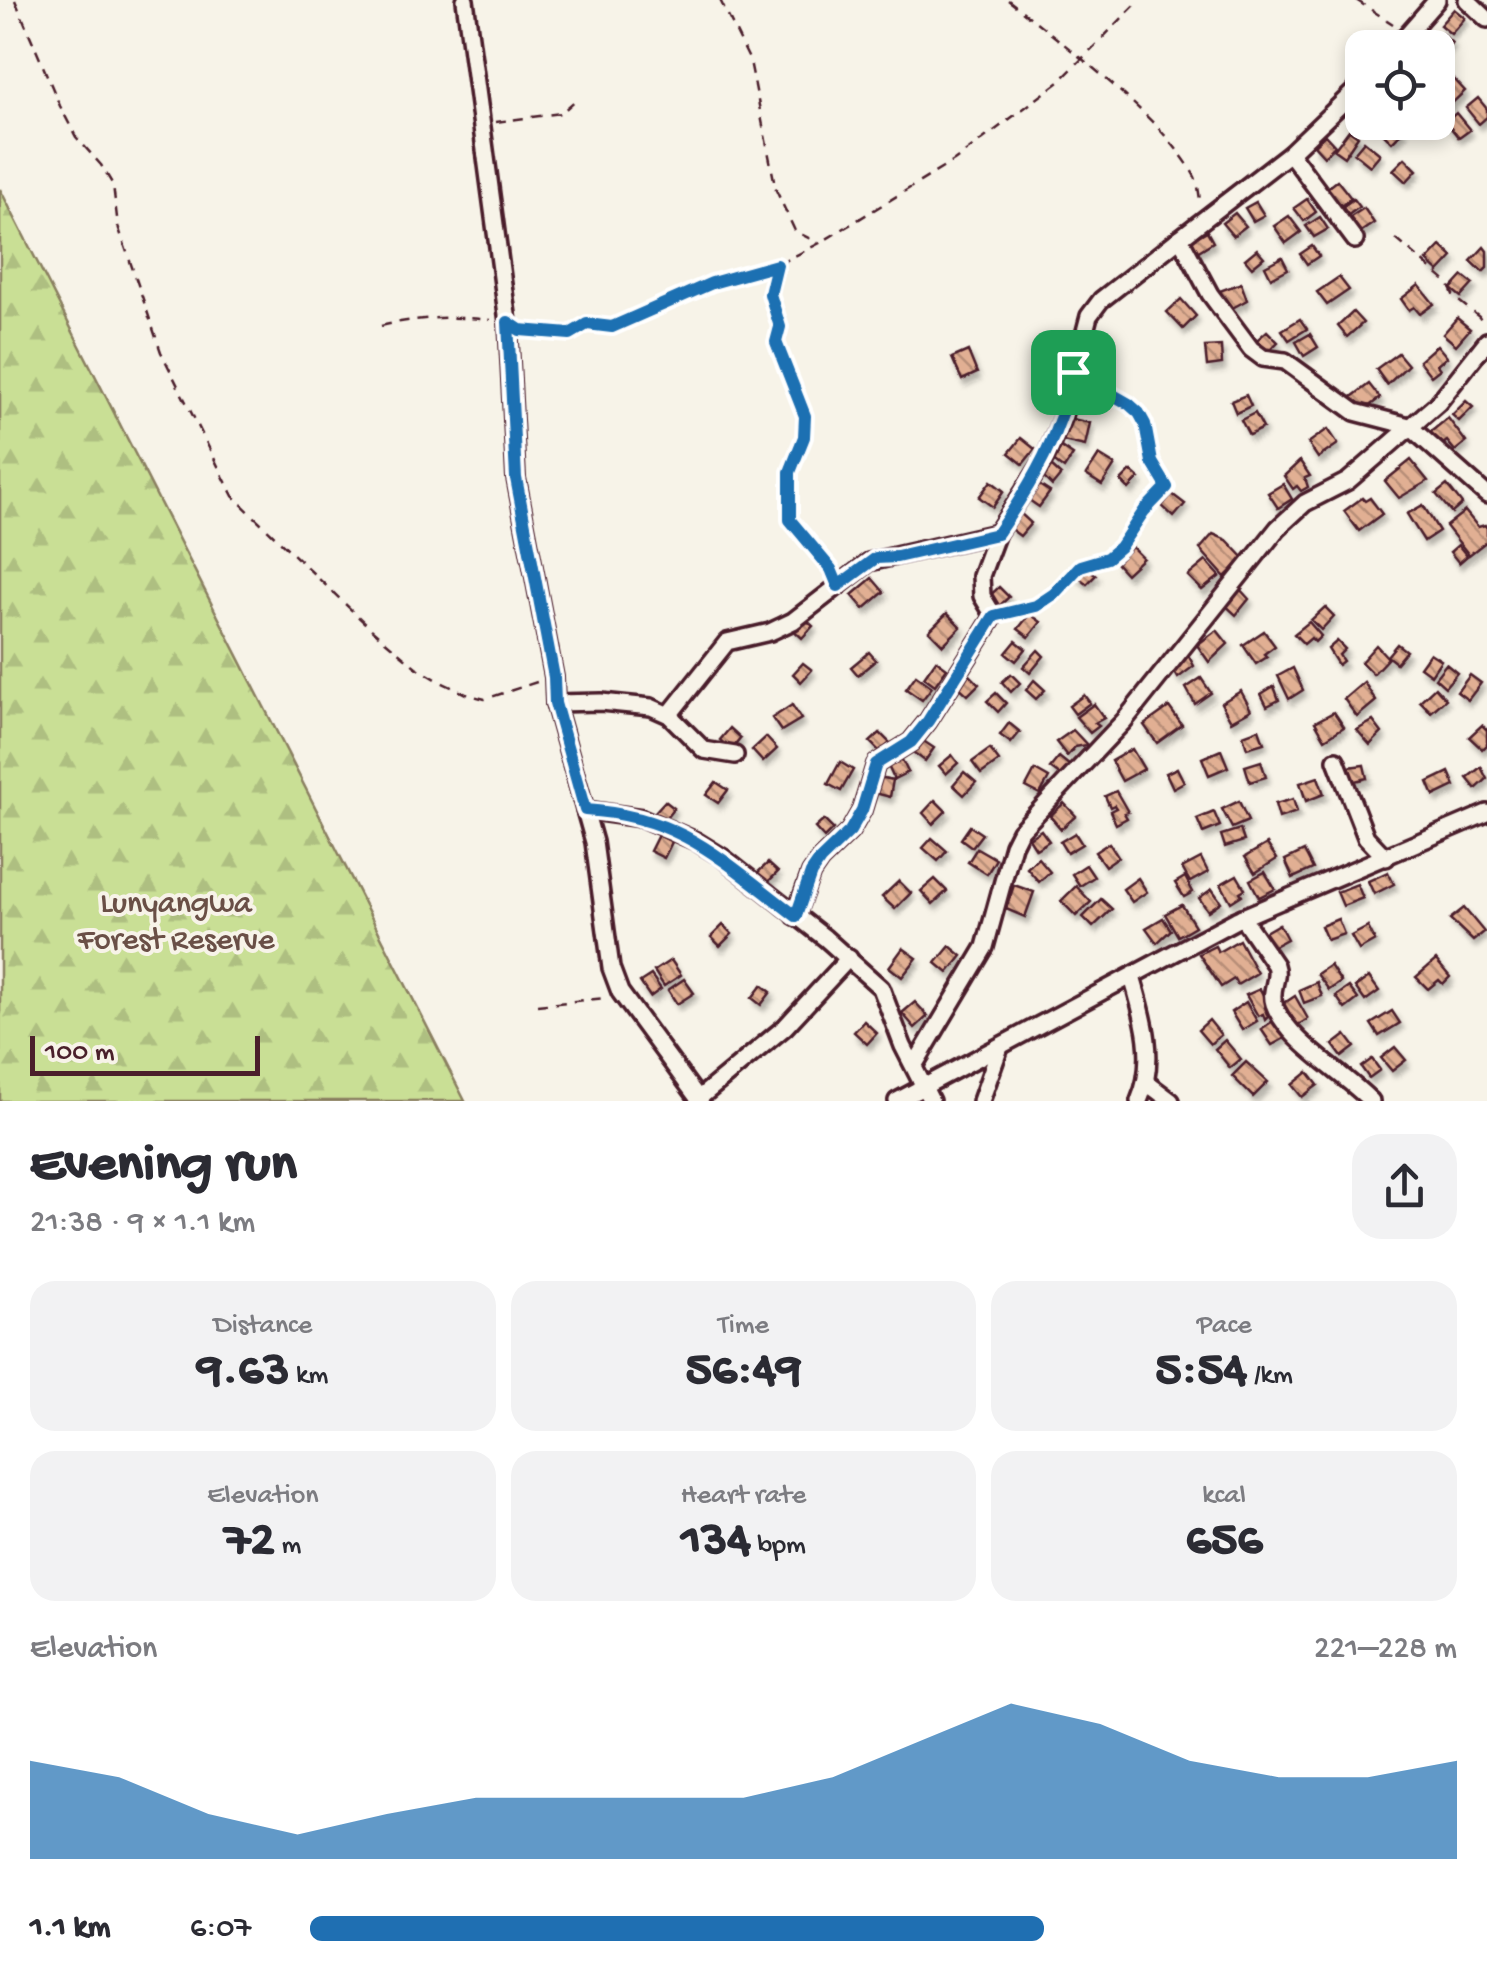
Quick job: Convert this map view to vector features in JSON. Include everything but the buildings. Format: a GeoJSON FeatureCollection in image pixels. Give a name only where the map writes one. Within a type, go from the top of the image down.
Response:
{"type":"FeatureCollection","features":[{"type":"Feature","properties":{"kind":"street"},"geometry":{"type":"LineString","coordinates":[[465,0],[508,322],[516,478],[554,677],[555,703],[594,842],[611,968],[620,992],[699,1100],[784,1027],[849,958]]}},
{"type":"Feature","properties":{"kind":"street"},"geometry":{"type":"LineString","coordinates":[[1411,30],[1437,0]]}},
{"type":"Feature","properties":{"kind":"street"},"geometry":{"type":"LineString","coordinates":[[1468,0],[1487,19]]}},
{"type":"Feature","properties":{"kind":"street"},"geometry":{"type":"LineString","coordinates":[[796,916],[811,873],[850,831],[862,810],[876,764],[911,742],[928,721],[994,616],[980,584],[997,534],[1046,458],[1063,416],[1090,316],[1101,300],[1290,154],[1345,101]]}},
{"type":"Feature","properties":{"kind":"street"},"geometry":{"type":"LineString","coordinates":[[1290,154],[1354,240]]}},
{"type":"Feature","properties":{"kind":"street"},"geometry":{"type":"LineString","coordinates":[[1180,238],[1210,294],[1251,349],[1264,358],[1285,362],[1354,412],[1409,426],[1487,494]]}},
{"type":"Feature","properties":{"kind":"street"},"geometry":{"type":"LineString","coordinates":[[914,1066],[984,947],[1020,831],[1124,721],[1278,528],[1305,503],[1348,481],[1438,403],[1486,335]]}},
{"type":"Feature","properties":{"kind":"street"},"geometry":{"type":"LineString","coordinates":[[669,715],[726,642],[782,627],[876,558],[897,557],[997,534]]}},
{"type":"Feature","properties":{"kind":"street"},"geometry":{"type":"LineString","coordinates":[[555,703],[651,707],[669,715],[704,750],[734,755]]}},
{"type":"Feature","properties":{"kind":"street"},"geometry":{"type":"LineString","coordinates":[[1336,760],[1366,837],[1386,858]]}},
{"type":"Feature","properties":{"kind":"street"},"geometry":{"type":"LineString","coordinates":[[585,810],[630,816],[670,828],[722,857],[849,958],[880,988],[927,1094]]}},
{"type":"Feature","properties":{"kind":"street"},"geometry":{"type":"LineString","coordinates":[[896,1101],[927,1094],[1000,1047],[1242,917],[1487,813]]}},
{"type":"Feature","properties":{"kind":"street"},"geometry":{"type":"LineString","coordinates":[[1242,917],[1275,965],[1278,973],[1272,995],[1282,1020],[1371,1101]]}},
{"type":"Feature","properties":{"kind":"street"},"geometry":{"type":"LineString","coordinates":[[1132,977],[1146,1026],[1147,1083],[1139,1101]]}},
{"type":"Feature","properties":{"kind":"street"},"geometry":{"type":"LineString","coordinates":[[982,1101],[1000,1047]]}},
{"type":"Feature","properties":{"kind":"street"},"geometry":{"type":"LineString","coordinates":[[1147,1083],[1171,1101]]}},
{"type":"Feature","properties":{"kind":"path"},"geometry":{"type":"LineString","coordinates":[[14,0],[76,138],[102,165],[113,185],[118,226],[161,352],[234,496],[370,628],[441,682],[485,698],[554,677]]}},
{"type":"Feature","properties":{"kind":"path"},"geometry":{"type":"LineString","coordinates":[[720,0],[750,62],[776,190],[795,232],[820,243]]}},
{"type":"Feature","properties":{"kind":"path"},"geometry":{"type":"LineString","coordinates":[[1008,0],[1155,126],[1196,180],[1204,221]]}},
{"type":"Feature","properties":{"kind":"path"},"geometry":{"type":"LineString","coordinates":[[382,326],[412,318],[464,317],[508,322],[520,330],[570,334],[587,324],[612,327],[712,283],[777,265],[954,161],[1058,82],[1140,0]]}},
{"type":"Feature","properties":{"kind":"path"},"geometry":{"type":"LineString","coordinates":[[1356,0],[1403,30]]}},
{"type":"Feature","properties":{"kind":"path"},"geometry":{"type":"LineString","coordinates":[[480,123],[561,113],[578,98]]}},
{"type":"Feature","properties":{"kind":"path"},"geometry":{"type":"LineString","coordinates":[[1396,239],[1448,284],[1454,297],[1479,316],[1486,335]]}},
{"type":"Feature","properties":{"kind":"path"},"geometry":{"type":"LineString","coordinates":[[777,265],[770,294],[780,327],[776,342],[805,416],[804,437],[790,472],[790,520],[831,569],[838,586]]}},
{"type":"Feature","properties":{"kind":"path"},"geometry":{"type":"LineString","coordinates":[[994,616],[1036,606],[1054,594],[1080,566],[1107,558],[1167,487],[1152,462],[1139,413],[1073,372]]}},
{"type":"Feature","properties":{"kind":"path"},"geometry":{"type":"LineString","coordinates":[[537,1005],[612,997],[620,992]]}},
{"type":"Feature","properties":{"kind":"green space","name":"Lunyangwa Forest Reserve"},"geometry":{"type":"Polygon","coordinates":[[[0,189],[465,1101],[0,1101],[0,189]]]}},
{"type":"Feature","properties":{"kind":"route"},"geometry":{"type":"LineString","coordinates":[[777,265],[770,294],[780,327],[776,342],[788,364],[805,416],[804,437],[790,472],[790,520],[831,569],[838,586],[876,558],[897,557],[997,534],[1046,458],[1063,416],[1073,372],[1139,413],[1152,462],[1167,487],[1107,558],[1080,566],[1054,594],[1036,606],[994,616],[928,721],[911,742],[876,764],[862,810],[850,831],[811,873],[796,916],[696,841],[642,818],[585,810],[555,703],[554,677],[516,478],[508,322],[520,330],[570,334],[587,324],[612,327],[712,283],[777,265]]}}]}
